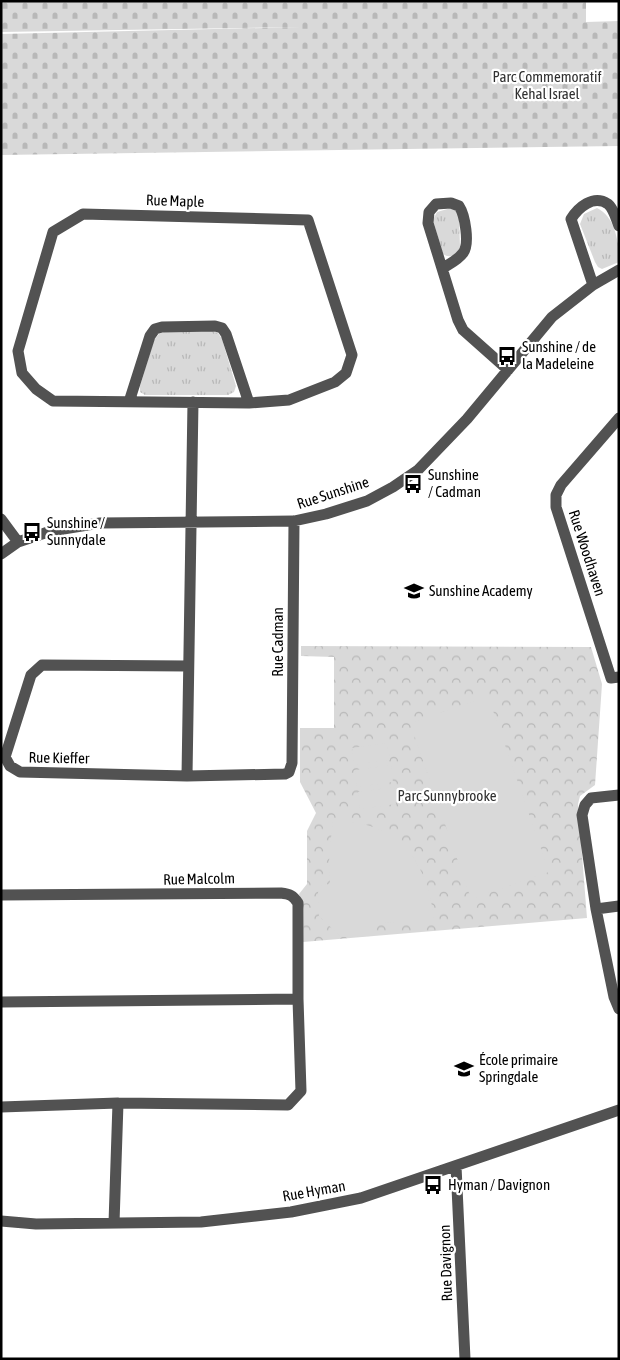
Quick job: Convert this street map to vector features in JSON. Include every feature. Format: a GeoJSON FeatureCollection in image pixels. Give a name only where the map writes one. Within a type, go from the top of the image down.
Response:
{"type":"FeatureCollection","features":[{"type":"Feature","properties":{"kind":"street"},"geometry":{"type":"LineString","coordinates":[[593,285],[571,219],[577,210],[584,205],[592,202],[601,202],[608,205],[613,211],[619,226]]}},
{"type":"Feature","properties":{"kind":"street"},"geometry":{"type":"LineString","coordinates":[[443,268],[460,257],[465,251],[466,243],[464,214],[459,206],[451,203],[436,204],[429,212],[428,223],[458,320],[463,330],[508,370]]}},
{"type":"Feature","properties":{"kind":"street","name":"Rue Maple"},"geometry":{"type":"LineString","coordinates":[[83,214],[308,220],[352,355],[346,372],[335,382],[289,400],[249,403],[193,402],[53,401],[36,389],[22,372],[18,351],[53,232],[83,214]]}},
{"type":"Feature","properties":{"kind":"street","name":"Rue Sunshine"},"geometry":{"type":"LineString","coordinates":[[1,554],[18,542],[51,531],[100,523],[294,521],[326,514],[367,501],[393,487],[418,470],[467,419],[552,317],[593,285],[619,270]]}},
{"type":"Feature","properties":{"kind":"street"},"geometry":{"type":"LineString","coordinates":[[129,402],[150,336],[155,329],[162,327],[215,326],[222,328],[226,334],[249,403]]}},
{"type":"Feature","properties":{"kind":"street"},"geometry":{"type":"LineString","coordinates":[[187,776],[193,402]]}},
{"type":"Feature","properties":{"kind":"street","name":"Rue Woodhaven"},"geometry":{"type":"LineString","coordinates":[[619,418],[561,485],[556,495],[556,507],[611,678],[619,677]]}},
{"type":"Feature","properties":{"kind":"street"},"geometry":{"type":"LineString","coordinates":[[1,519],[18,542]]}},
{"type":"Feature","properties":{"kind":"street","name":"Rue Cadman"},"geometry":{"type":"LineString","coordinates":[[292,763],[294,521]]}},
{"type":"Feature","properties":{"kind":"street","name":"Rue Kieffer"},"geometry":{"type":"LineString","coordinates":[[188,666],[42,665],[31,675],[5,757],[10,766],[20,772],[187,776],[285,774],[289,772],[292,763]]}},
{"type":"Feature","properties":{"kind":"street"},"geometry":{"type":"LineString","coordinates":[[619,795],[591,798],[585,805],[582,815],[596,909],[614,997],[619,1009]]}},
{"type":"Feature","properties":{"kind":"street","name":"Rue Malcolm"},"geometry":{"type":"LineString","coordinates":[[1,895],[290,894],[298,903],[298,998],[302,1091],[288,1105],[118,1103],[1,1107]]}},
{"type":"Feature","properties":{"kind":"street"},"geometry":{"type":"LineString","coordinates":[[596,909],[619,906]]}},
{"type":"Feature","properties":{"kind":"street"},"geometry":{"type":"LineString","coordinates":[[1,1002],[298,998]]}},
{"type":"Feature","properties":{"kind":"street"},"geometry":{"type":"LineString","coordinates":[[114,1223],[118,1103]]}},
{"type":"Feature","properties":{"kind":"street","name":"Rue Hyman"},"geometry":{"type":"LineString","coordinates":[[1,1222],[36,1224],[201,1222],[291,1212],[361,1198],[619,1110]]}},
{"type":"Feature","properties":{"kind":"street","name":"Rue Davignon"},"geometry":{"type":"LineString","coordinates":[[456,1166],[465,1359]]}},
{"type":"Feature","properties":{"kind":"green space","name":"Parc Commemoratif Kehal Israel"},"geometry":{"type":"Polygon","coordinates":[[[1,1],[586,1],[586,22],[619,21],[619,146],[1,155],[1,34],[303,27],[1,32],[1,1]]]}},
{"type":"Feature","properties":{"kind":"green space"},"geometry":{"type":"Polygon","coordinates":[[[451,208],[457,211],[459,216],[460,247],[455,254],[448,256],[443,254],[433,220],[437,212],[451,208]]]}},
{"type":"Feature","properties":{"kind":"green space"},"geometry":{"type":"Polygon","coordinates":[[[597,208],[603,212],[612,224],[618,247],[619,262],[602,269],[595,262],[580,224],[584,214],[597,208]]]}},
{"type":"Feature","properties":{"kind":"green space"},"geometry":{"type":"Polygon","coordinates":[[[166,331],[212,331],[218,333],[222,339],[236,386],[234,392],[228,395],[145,395],[140,392],[140,386],[154,340],[159,334],[166,331]]]}},
{"type":"Feature","properties":{"kind":"green space","name":"Parc Sunnybrooke"},"geometry":{"type":"Polygon","coordinates":[[[301,646],[591,647],[602,684],[595,785],[580,796],[578,804],[587,918],[303,942],[304,909],[299,894],[307,884],[307,831],[316,813],[300,782],[300,728],[334,728],[334,657],[301,656],[301,646]]]}},
{"type":"Feature","properties":{"kind":"green space"},"geometry":{"type":"Polygon","coordinates":[[[488,696],[549,872],[471,899],[410,723],[488,696]]]}},
{"type":"Feature","properties":{"kind":"green space"},"geometry":{"type":"Polygon","coordinates":[[[387,743],[390,760],[354,765],[352,748],[387,743]]]}},
{"type":"Feature","properties":{"kind":"green space"},"geometry":{"type":"Polygon","coordinates":[[[391,765],[393,782],[357,787],[355,770],[391,765]]]}},
{"type":"Feature","properties":{"kind":"green space"},"geometry":{"type":"Polygon","coordinates":[[[394,787],[396,804],[360,809],[358,792],[394,787]]]}},
{"type":"Feature","properties":{"kind":"green space"},"geometry":{"type":"Polygon","coordinates":[[[333,821],[355,823],[375,828],[391,836],[405,848],[416,862],[425,879],[431,898],[434,919],[369,923],[369,936],[341,937],[319,916],[318,892],[322,885],[330,884],[329,854],[333,821]]]}},
{"type":"Feature","properties":{"kind":"place","name":"Sunshine / de la Madeleine"},"geometry":{"type":"Point","coordinates":[507,356]}},
{"type":"Feature","properties":{"kind":"place","name":"Sunshine / Cadman"},"geometry":{"type":"Point","coordinates":[413,484]}},
{"type":"Feature","properties":{"kind":"place","name":"Sunshine / Sunnydale"},"geometry":{"type":"Point","coordinates":[32,532]}},
{"type":"Feature","properties":{"kind":"place","name":"Sunshine Academy"},"geometry":{"type":"Point","coordinates":[414,591]}},
{"type":"Feature","properties":{"kind":"place","name":"École primaire Springdale"},"geometry":{"type":"Point","coordinates":[464,1069]}},
{"type":"Feature","properties":{"kind":"place","name":"Hyman / Davignon"},"geometry":{"type":"Point","coordinates":[433,1185]}}]}
